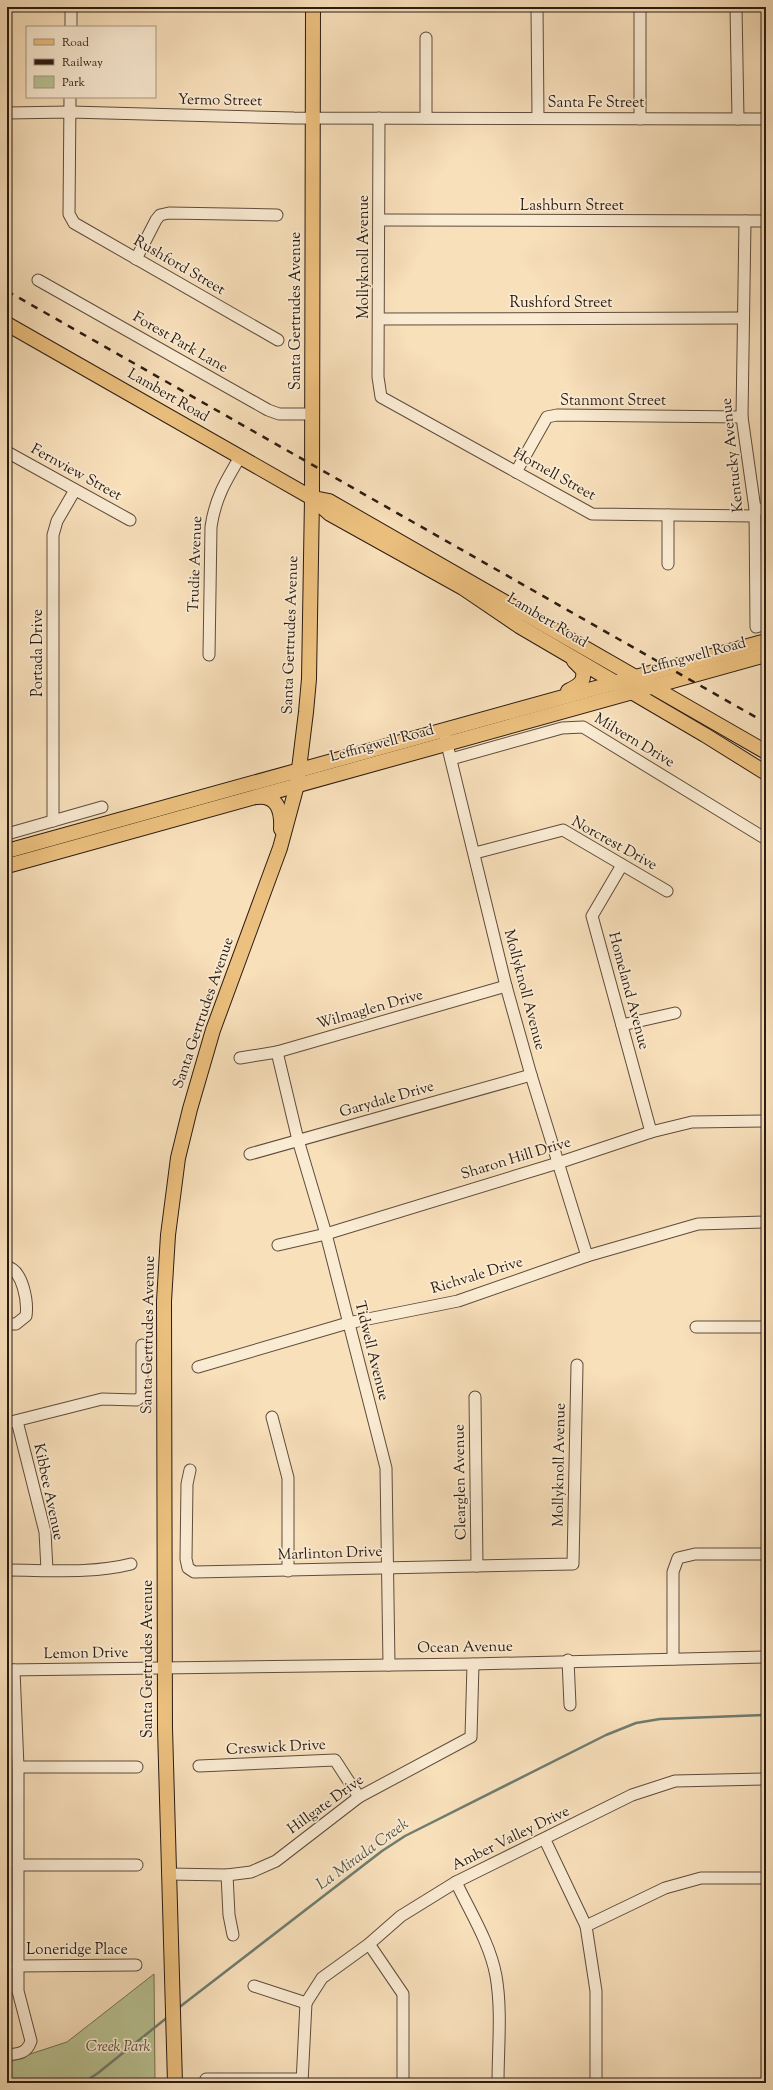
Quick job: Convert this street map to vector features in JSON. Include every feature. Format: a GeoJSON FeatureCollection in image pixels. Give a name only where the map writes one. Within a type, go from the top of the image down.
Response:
{"type":"FeatureCollection","features":[{"type":"Feature","properties":{"kind":"main road","name":"Santa Gertrudes Avenue"},"geometry":{"type":"LineString","coordinates":[[175,2083],[168,1874],[165,1669],[164,1301],[168,1235],[178,1158],[190,1109],[213,1030],[280,848],[297,785],[299,769],[309,679],[312,498],[313,7]]}},
{"type":"Feature","properties":{"kind":"main road","name":"Lambert Road"},"geometry":{"type":"LineString","coordinates":[[7,324],[312,498],[330,514],[463,588],[550,644],[766,773]]}},
{"type":"Feature","properties":{"kind":"main road","name":"Lambert Road"},"geometry":{"type":"LineString","coordinates":[[312,498],[329,501],[766,752]]}},
{"type":"Feature","properties":{"kind":"main road","name":"Leffingwell Road"},"geometry":{"type":"LineString","coordinates":[[7,851],[766,640]]}},
{"type":"Feature","properties":{"kind":"main road"},"geometry":{"type":"LineString","coordinates":[[550,644],[580,666],[584,675],[580,685],[556,698]]}},
{"type":"Feature","properties":{"kind":"main road","name":"Leffingwell Road"},"geometry":{"type":"LineString","coordinates":[[7,866],[766,655]]}},
{"type":"Feature","properties":{"kind":"main road"},"geometry":{"type":"LineString","coordinates":[[681,678],[679,691],[712,720]]}},
{"type":"Feature","properties":{"kind":"main road"},"geometry":{"type":"LineString","coordinates":[[252,798],[269,798],[279,808],[281,819],[280,848]]}},
{"type":"Feature","properties":{"kind":"street"},"geometry":{"type":"LineString","coordinates":[[71,7],[71,26]]}},
{"type":"Feature","properties":{"kind":"street"},"geometry":{"type":"LineString","coordinates":[[537,7],[538,118]]}},
{"type":"Feature","properties":{"kind":"street"},"geometry":{"type":"LineString","coordinates":[[640,7],[640,119]]}},
{"type":"Feature","properties":{"kind":"street"},"geometry":{"type":"LineString","coordinates":[[736,7],[738,118]]}},
{"type":"Feature","properties":{"kind":"street"},"geometry":{"type":"LineString","coordinates":[[426,38],[426,118]]}},
{"type":"Feature","properties":{"kind":"street"},"geometry":{"type":"LineString","coordinates":[[70,98],[70,112]]}},
{"type":"Feature","properties":{"kind":"street","name":"Yermo Street"},"geometry":{"type":"LineString","coordinates":[[7,113],[70,112],[312,117]]}},
{"type":"Feature","properties":{"kind":"street","name":"Rushford Street"},"geometry":{"type":"LineString","coordinates":[[70,112],[69,214],[74,223],[278,340]]}},
{"type":"Feature","properties":{"kind":"street","name":"Santa Fe Street"},"geometry":{"type":"LineString","coordinates":[[312,117],[766,119]]}},
{"type":"Feature","properties":{"kind":"street","name":"Mollyknoll Avenue"},"geometry":{"type":"LineString","coordinates":[[379,118],[378,377],[381,397]]}},
{"type":"Feature","properties":{"kind":"street"},"geometry":{"type":"LineString","coordinates":[[136,259],[160,215],[169,213],[277,215]]}},
{"type":"Feature","properties":{"kind":"street","name":"Lashburn Street"},"geometry":{"type":"LineString","coordinates":[[379,220],[766,221]]}},
{"type":"Feature","properties":{"kind":"street","name":"Kentucky Avenue"},"geometry":{"type":"LineString","coordinates":[[745,221],[742,417],[758,512],[756,627],[766,624]]}},
{"type":"Feature","properties":{"kind":"street","name":"Forest Park Lane"},"geometry":{"type":"LineString","coordinates":[[38,280],[268,410],[279,414],[312,414]]}},
{"type":"Feature","properties":{"kind":"street","name":"Rushford Street"},"geometry":{"type":"LineString","coordinates":[[379,319],[743,318]]}},
{"type":"Feature","properties":{"kind":"street","name":"Hornell Street"},"geometry":{"type":"LineString","coordinates":[[381,397],[592,514],[668,515],[758,512]]}},
{"type":"Feature","properties":{"kind":"street","name":"Stanmont Street"},"geometry":{"type":"LineString","coordinates":[[516,472],[547,417],[557,415],[742,417]]}},
{"type":"Feature","properties":{"kind":"street","name":"Fernview Street"},"geometry":{"type":"LineString","coordinates":[[7,452],[130,520]]}},
{"type":"Feature","properties":{"kind":"street","name":"Trudie Avenue"},"geometry":{"type":"LineString","coordinates":[[209,655],[211,528],[213,507],[240,457]]}},
{"type":"Feature","properties":{"kind":"street","name":"Portada Drive"},"geometry":{"type":"LineString","coordinates":[[53,821],[53,535],[57,521],[75,490]]}},
{"type":"Feature","properties":{"kind":"street"},"geometry":{"type":"LineString","coordinates":[[668,515],[668,564]]}},
{"type":"Feature","properties":{"kind":"street","name":"Milvern Drive"},"geometry":{"type":"LineString","coordinates":[[451,759],[562,728],[583,727],[766,839]]}},
{"type":"Feature","properties":{"kind":"street","name":"Mollyknoll Avenue"},"geometry":{"type":"LineString","coordinates":[[444,729],[506,986],[531,1075],[587,1256]]}},
{"type":"Feature","properties":{"kind":"street"},"geometry":{"type":"LineString","coordinates":[[7,834],[102,808]]}},
{"type":"Feature","properties":{"kind":"street","name":"Norcrest Drive"},"geometry":{"type":"LineString","coordinates":[[475,853],[563,830],[667,891]]}},
{"type":"Feature","properties":{"kind":"street","name":"Homeland Avenue"},"geometry":{"type":"LineString","coordinates":[[622,865],[592,916],[651,1132]]}},
{"type":"Feature","properties":{"kind":"street","name":"Wilmaglen Drive"},"geometry":{"type":"LineString","coordinates":[[240,1058],[277,1052],[506,986]]}},
{"type":"Feature","properties":{"kind":"street"},"geometry":{"type":"LineString","coordinates":[[622,1025],[675,1013]]}},
{"type":"Feature","properties":{"kind":"street","name":"Tidwell Avenue"},"geometry":{"type":"LineString","coordinates":[[277,1052],[298,1140],[326,1234],[386,1468],[389,1665]]}},
{"type":"Feature","properties":{"kind":"street","name":"Garydale Drive"},"geometry":{"type":"LineString","coordinates":[[250,1154],[531,1075]]}},
{"type":"Feature","properties":{"kind":"street","name":"Sharon Hill Drive"},"geometry":{"type":"LineString","coordinates":[[278,1245],[326,1234],[558,1163],[651,1132],[692,1122],[766,1121]]}},
{"type":"Feature","properties":{"kind":"street","name":"Richvale Drive"},"geometry":{"type":"LineString","coordinates":[[198,1367],[348,1323],[458,1301],[587,1256],[698,1224],[766,1222]]}},
{"type":"Feature","properties":{"kind":"street"},"geometry":{"type":"LineString","coordinates":[[7,1267],[12,1268],[18,1274],[28,1306],[26,1316],[16,1324],[7,1324]]}},
{"type":"Feature","properties":{"kind":"street"},"geometry":{"type":"LineString","coordinates":[[696,1327],[766,1327]]}},
{"type":"Feature","properties":{"kind":"street"},"geometry":{"type":"LineString","coordinates":[[12,1422],[102,1399],[137,1400],[142,1396],[143,1388],[142,1345]]}},
{"type":"Feature","properties":{"kind":"street","name":"Mollyknoll Avenue"},"geometry":{"type":"LineString","coordinates":[[573,1564],[577,1365]]}},
{"type":"Feature","properties":{"kind":"street","name":"Clearglen Avenue"},"geometry":{"type":"LineString","coordinates":[[475,1397],[477,1566]]}},
{"type":"Feature","properties":{"kind":"street"},"geometry":{"type":"LineString","coordinates":[[272,1416],[288,1478],[288,1571]]}},
{"type":"Feature","properties":{"kind":"street","name":"Kibbee Avenue"},"geometry":{"type":"LineString","coordinates":[[12,1422],[44,1532],[47,1570]]}},
{"type":"Feature","properties":{"kind":"street","name":"Marlinton Drive"},"geometry":{"type":"LineString","coordinates":[[190,1470],[187,1484],[186,1559],[188,1568],[194,1572],[573,1564]]}},
{"type":"Feature","properties":{"kind":"street"},"geometry":{"type":"LineString","coordinates":[[673,1659],[673,1572],[678,1558],[695,1554],[766,1554]]}},
{"type":"Feature","properties":{"kind":"street"},"geometry":{"type":"LineString","coordinates":[[7,1570],[114,1568],[131,1564]]}},
{"type":"Feature","properties":{"kind":"street","name":"Ocean Avenue"},"geometry":{"type":"LineString","coordinates":[[165,1669],[766,1657]]}},
{"type":"Feature","properties":{"kind":"street"},"geometry":{"type":"LineString","coordinates":[[568,1660],[570,1705]]}},
{"type":"Feature","properties":{"kind":"street","name":"Hillgate Drive"},"geometry":{"type":"LineString","coordinates":[[168,1874],[227,1875],[251,1872],[276,1861],[359,1797],[471,1737],[473,1664]]}},
{"type":"Feature","properties":{"kind":"street","name":"Lemon Drive"},"geometry":{"type":"LineString","coordinates":[[10,1670],[165,1669]]}},
{"type":"Feature","properties":{"kind":"street"},"geometry":{"type":"LineString","coordinates":[[7,2055],[24,2052],[29,2047],[30,2034],[18,1991],[18,1767],[10,1670]]}},
{"type":"Feature","properties":{"kind":"street","name":"Creswick Drive"},"geometry":{"type":"LineString","coordinates":[[199,1766],[335,1760],[359,1797]]}},
{"type":"Feature","properties":{"kind":"street"},"geometry":{"type":"LineString","coordinates":[[18,1767],[137,1767]]}},
{"type":"Feature","properties":{"kind":"street","name":"Amber Valley Drive"},"geometry":{"type":"LineString","coordinates":[[306,2003],[322,1978],[370,1944],[401,1916],[456,1882],[545,1840],[632,1795],[675,1781],[766,1780]]}},
{"type":"Feature","properties":{"kind":"street"},"geometry":{"type":"LineString","coordinates":[[545,1840],[586,1926],[596,1991],[596,2083]]}},
{"type":"Feature","properties":{"kind":"street"},"geometry":{"type":"LineString","coordinates":[[18,1865],[137,1865]]}},
{"type":"Feature","properties":{"kind":"street"},"geometry":{"type":"LineString","coordinates":[[227,1875],[229,1915],[233,1935]]}},
{"type":"Feature","properties":{"kind":"street"},"geometry":{"type":"LineString","coordinates":[[586,1926],[665,1888],[701,1878],[766,1878]]}},
{"type":"Feature","properties":{"kind":"street"},"geometry":{"type":"LineString","coordinates":[[456,1882],[488,1950],[496,1976],[498,2012],[498,2083]]}},
{"type":"Feature","properties":{"kind":"street"},"geometry":{"type":"LineString","coordinates":[[370,1944],[402,1994],[403,2083]]}},
{"type":"Feature","properties":{"kind":"street","name":"Loneridge Place"},"geometry":{"type":"LineString","coordinates":[[18,1966],[136,1965]]}},
{"type":"Feature","properties":{"kind":"street"},"geometry":{"type":"LineString","coordinates":[[206,2079],[302,2081],[306,2003],[254,1986]]}},
{"type":"Feature","properties":{"kind":"green space","name":"Creek Park"},"geometry":{"type":"Polygon","coordinates":[[[154,1974],[155,2083],[7,2083],[7,2058],[24,2056],[67,2042],[154,1974]]]}},
{"type":"Feature","properties":{"kind":"waterway","name":"La Mirada Creek"},"geometry":{"type":"LineString","coordinates":[[177,2009],[382,1851],[405,1836],[606,1735],[636,1723],[660,1719],[766,1715]]}},
{"type":"Feature","properties":{"kind":"waterway","name":"La Mirada Creek"},"geometry":{"type":"LineString","coordinates":[[83,2083],[98,2073],[169,2016]]}},
{"type":"Feature","properties":{"kind":"railway"},"geometry":{"type":"LineString","coordinates":[[7,291],[766,723]]}}]}
